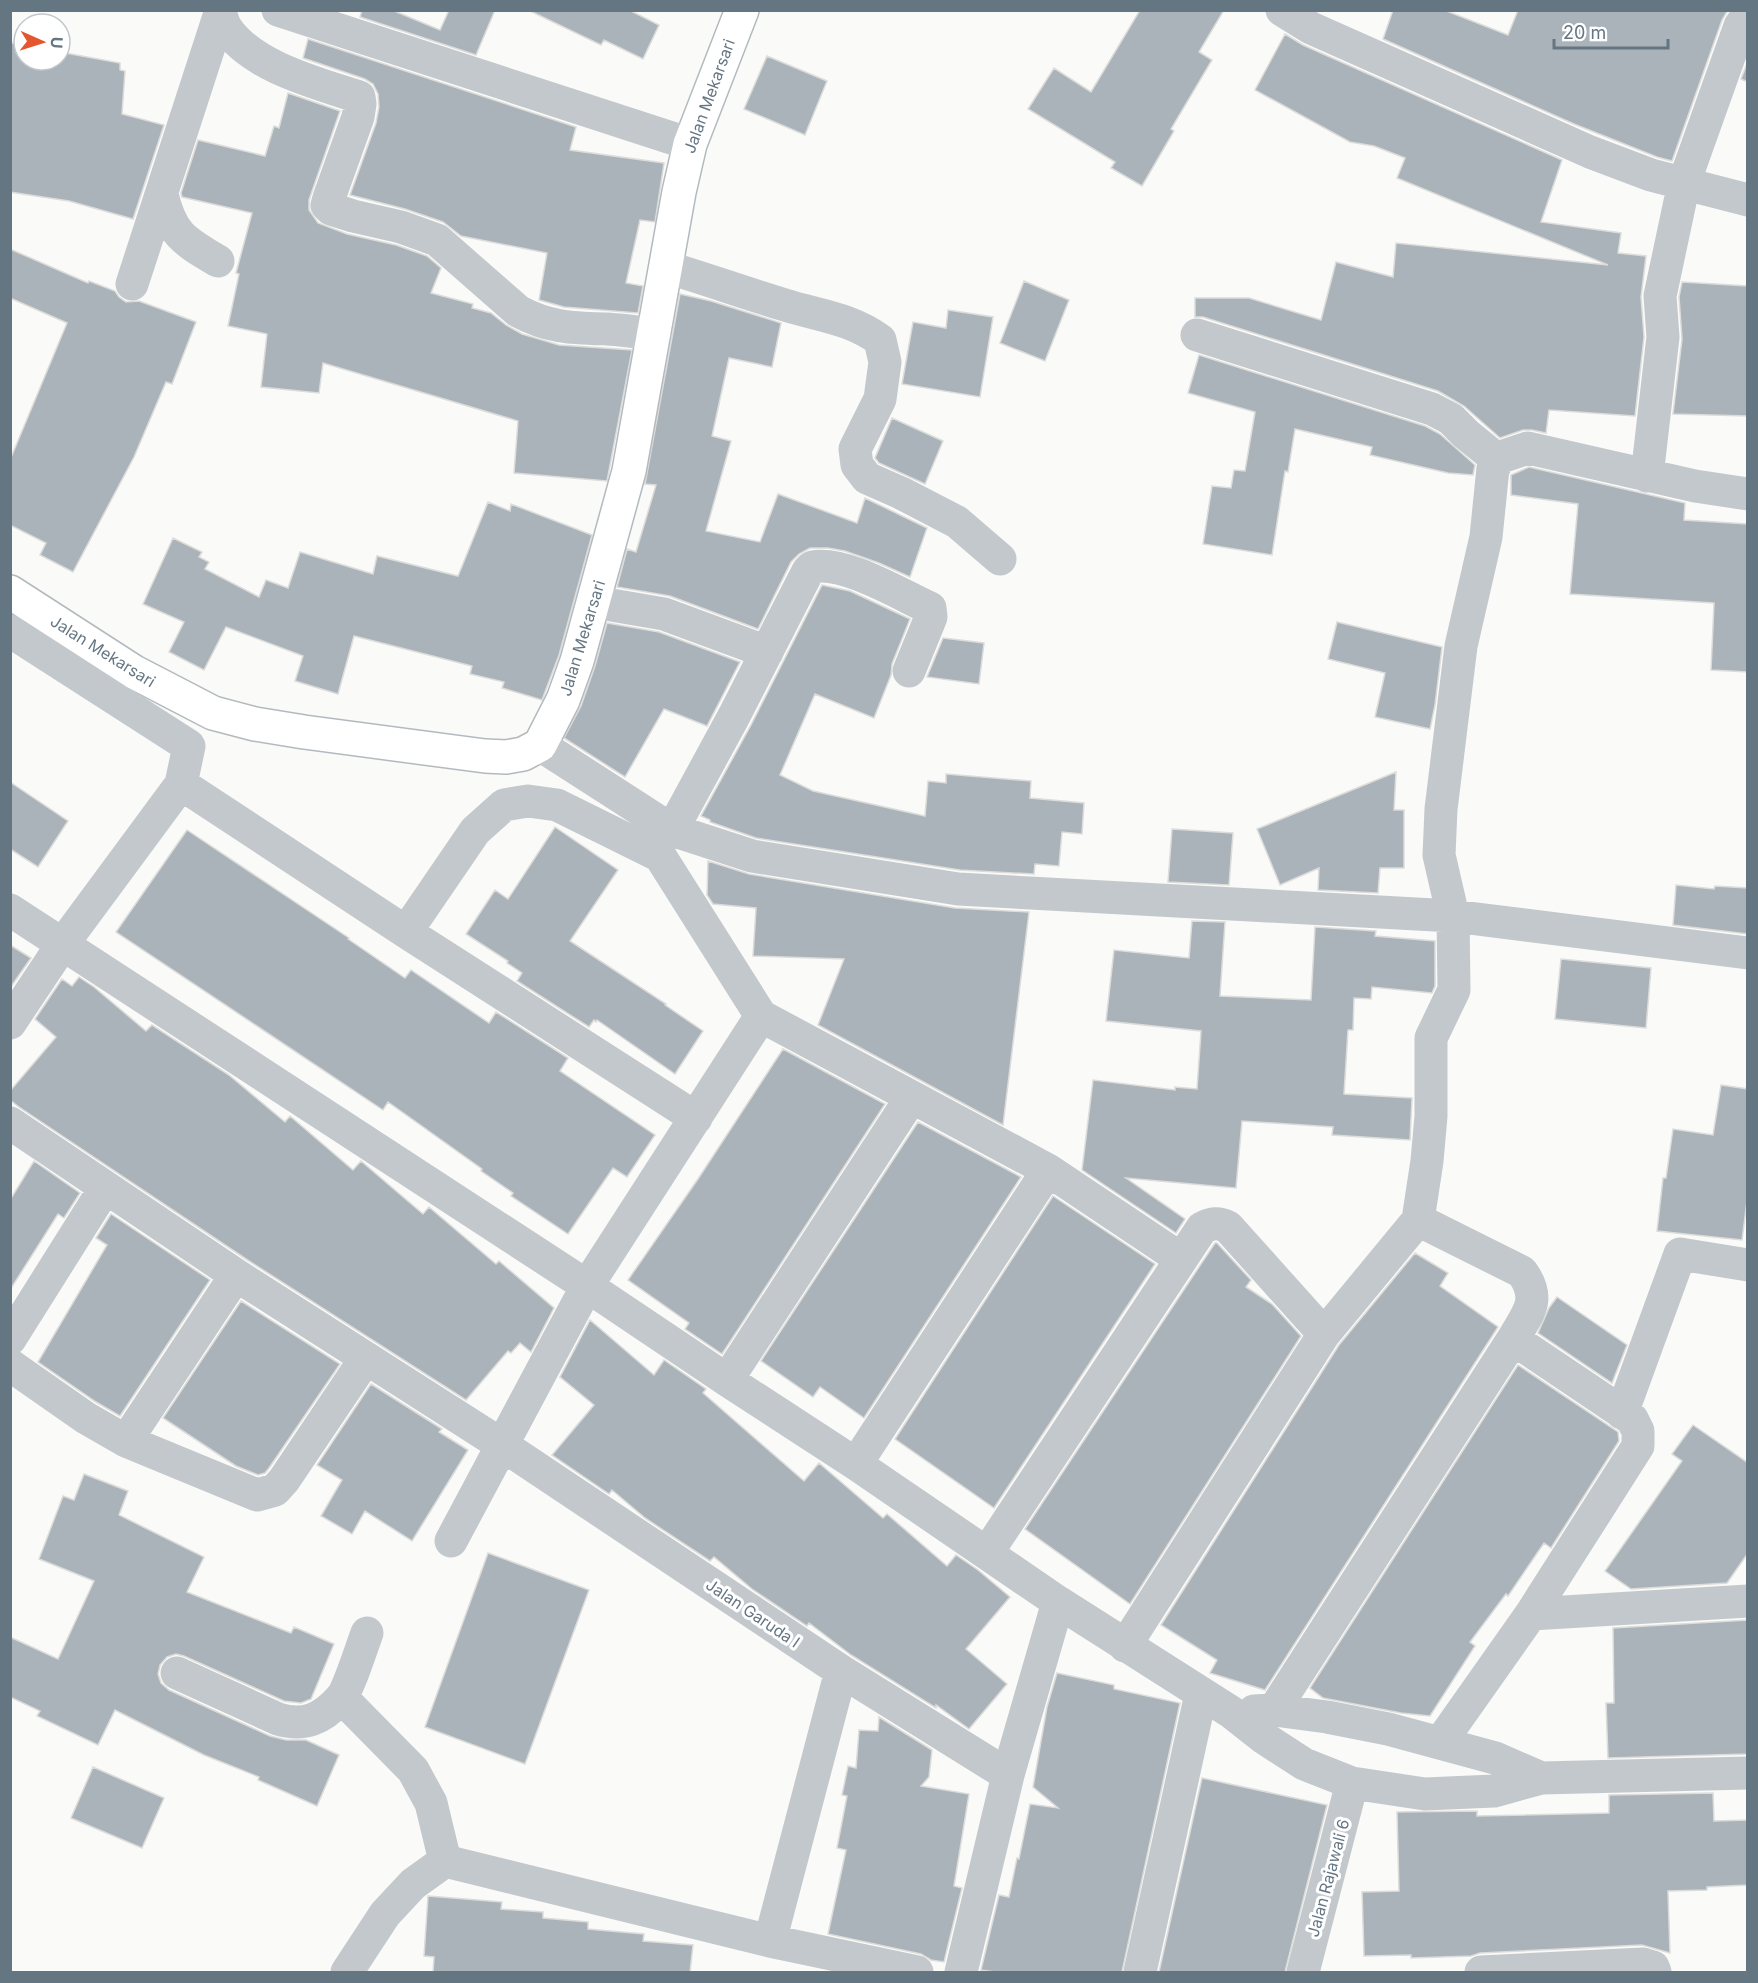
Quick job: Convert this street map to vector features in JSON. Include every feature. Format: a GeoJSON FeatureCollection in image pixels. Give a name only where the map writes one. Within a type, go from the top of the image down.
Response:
{"type":"FeatureCollection","features":[{"type":"Feature","properties":{"kind":"street"},"geometry":{"type":"LineString","coordinates":[[278,10],[690,144]]}},
{"type":"Feature","properties":{"kind":"street","name":"Jalan Mekarsari"},"geometry":{"type":"LineString","coordinates":[[10,592],[134,672],[213,713],[255,724],[304,732],[485,756],[506,757],[523,754],[540,745],[563,700],[577,661],[629,471],[690,144],[742,10]]}},
{"type":"Feature","properties":{"kind":"street"},"geometry":{"type":"LineString","coordinates":[[1282,10],[1311,28],[1579,147],[1651,175],[1748,200]]}},
{"type":"Feature","properties":{"kind":"street"},"geometry":{"type":"LineString","coordinates":[[132,284],[220,11]]}},
{"type":"Feature","properties":{"kind":"street"},"geometry":{"type":"LineString","coordinates":[[220,11],[226,28],[240,43],[260,58],[283,71],[359,97],[358,117],[327,205],[331,209],[401,227],[437,240],[529,317],[576,329],[609,329],[654,334]]}},
{"type":"Feature","properties":{"kind":"street"},"geometry":{"type":"LineString","coordinates":[[1647,476],[1663,337],[1660,296],[1684,183],[1740,26],[1748,15]]}},
{"type":"Feature","properties":{"kind":"street"},"geometry":{"type":"LineString","coordinates":[[162,194],[170,223],[183,238],[218,261]]}},
{"type":"Feature","properties":{"kind":"street"},"geometry":{"type":"LineString","coordinates":[[666,267],[788,306],[847,321],[866,329],[880,340],[885,362],[880,399],[855,449],[856,465],[867,478],[957,522],[1000,560]]}},
{"type":"Feature","properties":{"kind":"street"},"geometry":{"type":"LineString","coordinates":[[1197,335],[1432,409],[1451,419],[1498,460]]}},
{"type":"Feature","properties":{"kind":"street"},"geometry":{"type":"LineString","coordinates":[[1125,1646],[1324,1334],[1418,1220],[1431,1116],[1431,1038],[1454,990],[1453,916],[1439,855],[1441,809],[1461,646],[1486,537],[1493,468],[1500,457],[1528,448],[1647,476],[1748,494]]}},
{"type":"Feature","properties":{"kind":"street"},"geometry":{"type":"LineString","coordinates":[[672,830],[812,567],[822,566],[858,575],[930,608],[931,617],[909,671]]}},
{"type":"Feature","properties":{"kind":"street"},"geometry":{"type":"LineString","coordinates":[[594,602],[664,614],[767,652]]}},
{"type":"Feature","properties":{"kind":"street"},"geometry":{"type":"LineString","coordinates":[[10,631],[189,746],[181,784],[62,945],[10,1023]]}},
{"type":"Feature","properties":{"kind":"street"},"geometry":{"type":"LineString","coordinates":[[540,745],[672,830],[752,856],[958,889],[1453,916],[1748,953]]}},
{"type":"Feature","properties":{"kind":"street"},"geometry":{"type":"LineString","coordinates":[[181,784],[696,1118]]}},
{"type":"Feature","properties":{"kind":"street"},"geometry":{"type":"LineString","coordinates":[[406,932],[475,831],[504,805],[528,801],[557,805],[660,855],[761,1016],[1048,1170],[1181,1259]]}},
{"type":"Feature","properties":{"kind":"street"},"geometry":{"type":"LineString","coordinates":[[10,910],[587,1286],[856,1464],[1058,1602],[1231,1712],[1264,1738],[1304,1764],[1352,1783],[1425,1794],[1494,1791],[1541,1778],[1748,1773]]}},
{"type":"Feature","properties":{"kind":"street"},"geometry":{"type":"LineString","coordinates":[[451,1541],[587,1286],[761,1016]]}},
{"type":"Feature","properties":{"kind":"street"},"geometry":{"type":"LineString","coordinates":[[727,1380],[911,1098]]}},
{"type":"Feature","properties":{"kind":"street","name":"Jalan Garuda I"},"geometry":{"type":"LineString","coordinates":[[10,1123],[236,1275],[502,1445],[841,1671],[1008,1775]]}},
{"type":"Feature","properties":{"kind":"street"},"geometry":{"type":"LineString","coordinates":[[856,1464],[1048,1170]]}},
{"type":"Feature","properties":{"kind":"street"},"geometry":{"type":"LineString","coordinates":[[10,1339],[105,1188]]}},
{"type":"Feature","properties":{"kind":"street"},"geometry":{"type":"LineString","coordinates":[[1274,1710],[1514,1339],[1532,1306],[1533,1294],[1522,1272],[1418,1220]]}},
{"type":"Feature","properties":{"kind":"street"},"geometry":{"type":"LineString","coordinates":[[987,1553],[1202,1228],[1210,1223],[1220,1223],[1228,1227],[1324,1334]]}},
{"type":"Feature","properties":{"kind":"street"},"geometry":{"type":"LineString","coordinates":[[1622,1413],[1680,1254],[1748,1265]]}},
{"type":"Feature","properties":{"kind":"street"},"geometry":{"type":"LineString","coordinates":[[126,1441],[236,1275]]}},
{"type":"Feature","properties":{"kind":"street"},"geometry":{"type":"LineString","coordinates":[[1440,1743],[1531,1614],[1638,1446],[1638,1431],[1632,1419],[1514,1339]]}},
{"type":"Feature","properties":{"kind":"street"},"geometry":{"type":"LineString","coordinates":[[10,1365],[86,1418],[126,1441],[257,1495],[274,1490],[290,1470],[366,1358]]}},
{"type":"Feature","properties":{"kind":"street"},"geometry":{"type":"LineString","coordinates":[[1531,1614],[1742,1592]]}},
{"type":"Feature","properties":{"kind":"street"},"geometry":{"type":"LineString","coordinates":[[961,1972],[1008,1775],[1058,1602]]}},
{"type":"Feature","properties":{"kind":"street"},"geometry":{"type":"LineString","coordinates":[[177,1673],[278,1719],[294,1724],[312,1721],[342,1698],[367,1633]]}},
{"type":"Feature","properties":{"kind":"street"},"geometry":{"type":"LineString","coordinates":[[770,1941],[841,1671]]}},
{"type":"Feature","properties":{"kind":"street"},"geometry":{"type":"LineString","coordinates":[[1140,1972],[1201,1694]]}},
{"type":"Feature","properties":{"kind":"street"},"geometry":{"type":"LineString","coordinates":[[342,1698],[414,1770],[431,1803],[445,1861]]}},
{"type":"Feature","properties":{"kind":"street"},"geometry":{"type":"LineString","coordinates":[[1231,1712],[1274,1710],[1327,1716],[1378,1726],[1495,1758],[1541,1778]]}},
{"type":"Feature","properties":{"kind":"street","name":"Jalan Rajawali 6"},"geometry":{"type":"LineString","coordinates":[[1303,1972],[1352,1783]]}},
{"type":"Feature","properties":{"kind":"street"},"geometry":{"type":"LineString","coordinates":[[347,1972],[385,1914],[413,1884],[445,1861],[770,1941],[917,1972]]}},
{"type":"Feature","properties":{"kind":"street"},"geometry":{"type":"LineString","coordinates":[[1481,1972],[1643,1964],[1653,1967],[1655,1972]]}},
{"type":"Feature","properties":{"kind":"building"},"geometry":{"type":"Polygon","coordinates":[[[362,10],[392,10],[440,30],[449,10],[495,10],[476,55],[360,17],[362,10]]]}},
{"type":"Feature","properties":{"kind":"building"},"geometry":{"type":"Polygon","coordinates":[[[528,10],[629,10],[659,25],[643,59],[604,40],[601,45],[528,10]]]}},
{"type":"Feature","properties":{"kind":"building"},"geometry":{"type":"Polygon","coordinates":[[[1140,10],[1224,10],[1199,52],[1212,60],[1171,129],[1174,131],[1142,186],[1111,168],[1115,162],[1028,109],[1054,68],[1091,92],[1140,10]]]}},
{"type":"Feature","properties":{"kind":"building"},"geometry":{"type":"Polygon","coordinates":[[[1393,10],[1444,10],[1508,35],[1518,10],[1728,10],[1722,20],[1672,161],[1574,124],[1383,39],[1393,10]]]}},
{"type":"Feature","properties":{"kind":"building"},"geometry":{"type":"Polygon","coordinates":[[[1285,34],[1303,45],[1562,160],[1541,222],[1621,233],[1618,253],[1646,256],[1641,297],[1644,337],[1635,416],[1549,410],[1546,433],[1523,430],[1500,438],[1464,406],[1438,391],[1203,317],[1195,317],[1195,298],[1249,298],[1321,320],[1336,262],[1393,277],[1396,243],[1608,265],[1397,178],[1405,158],[1374,146],[1350,142],[1255,90],[1285,34]]]}},
{"type":"Feature","properties":{"kind":"building"},"geometry":{"type":"Polygon","coordinates":[[[308,39],[576,127],[570,150],[664,163],[655,222],[640,220],[626,283],[643,286],[638,313],[564,307],[539,300],[547,253],[461,236],[443,222],[405,209],[350,195],[376,123],[379,107],[378,94],[373,84],[365,79],[303,58],[308,39]]]}},
{"type":"Feature","properties":{"kind":"building"},"geometry":{"type":"Polygon","coordinates":[[[10,42],[12,43],[12,72],[72,72],[72,54],[120,63],[120,70],[125,71],[122,114],[164,125],[133,219],[69,201],[10,192],[10,42]]]}},
{"type":"Feature","properties":{"kind":"building"},"geometry":{"type":"Polygon","coordinates":[[[767,56],[827,81],[805,135],[744,109],[767,56]]]}},
{"type":"Feature","properties":{"kind":"building"},"geometry":{"type":"Polygon","coordinates":[[[1748,61],[1748,82],[1741,79],[1748,61]]]}},
{"type":"Feature","properties":{"kind":"building"},"geometry":{"type":"Polygon","coordinates":[[[288,93],[340,111],[309,200],[309,210],[318,223],[347,234],[396,245],[427,256],[441,268],[431,293],[473,304],[472,308],[491,313],[522,334],[559,345],[632,350],[607,481],[514,473],[518,421],[323,363],[319,393],[261,387],[267,334],[228,326],[239,274],[236,273],[252,213],[182,197],[181,193],[198,140],[265,156],[274,126],[279,128],[288,93]]]}},
{"type":"Feature","properties":{"kind":"building"},"geometry":{"type":"Polygon","coordinates":[[[10,249],[88,283],[89,281],[115,291],[126,302],[139,301],[196,322],[172,384],[166,382],[134,457],[73,572],[40,555],[46,543],[10,525],[10,460],[67,323],[10,298],[10,249]]]}},
{"type":"Feature","properties":{"kind":"building"},"geometry":{"type":"Polygon","coordinates":[[[1024,281],[1069,300],[1045,361],[1000,343],[1024,281]]]}},
{"type":"Feature","properties":{"kind":"building"},"geometry":{"type":"Polygon","coordinates":[[[1682,282],[1748,286],[1748,416],[1673,414],[1682,339],[1679,297],[1682,282]]]}},
{"type":"Feature","properties":{"kind":"building"},"geometry":{"type":"Polygon","coordinates":[[[680,294],[711,301],[781,323],[772,367],[729,358],[712,436],[731,441],[706,531],[760,542],[778,494],[857,523],[865,498],[927,528],[910,577],[845,551],[810,548],[791,562],[758,629],[670,596],[617,587],[627,549],[636,552],[656,485],[645,484],[680,294]]]}},
{"type":"Feature","properties":{"kind":"building"},"geometry":{"type":"Polygon","coordinates":[[[948,310],[993,317],[980,397],[902,384],[913,322],[946,328],[948,310]]]}},
{"type":"Feature","properties":{"kind":"building"},"geometry":{"type":"Polygon","coordinates":[[[1199,355],[1425,426],[1440,434],[1475,465],[1473,475],[1448,473],[1370,455],[1372,447],[1295,429],[1288,472],[1285,471],[1272,555],[1203,544],[1212,486],[1231,488],[1234,470],[1245,471],[1255,412],[1188,393],[1199,355]]]}},
{"type":"Feature","properties":{"kind":"building"},"geometry":{"type":"Polygon","coordinates":[[[892,418],[943,441],[925,484],[879,463],[875,458],[892,418]]]}},
{"type":"Feature","properties":{"kind":"building"},"geometry":{"type":"Polygon","coordinates":[[[1529,467],[1685,503],[1684,520],[1748,524],[1748,672],[1711,670],[1714,603],[1570,594],[1578,504],[1511,495],[1511,475],[1529,467]]]}},
{"type":"Feature","properties":{"kind":"building"},"geometry":{"type":"Polygon","coordinates":[[[488,502],[510,511],[511,504],[592,535],[559,655],[542,700],[502,688],[504,682],[470,674],[472,666],[354,636],[338,694],[295,681],[303,656],[226,627],[204,670],[169,652],[184,622],[143,604],[173,538],[202,552],[199,557],[209,562],[205,569],[259,597],[266,580],[288,588],[300,552],[373,574],[377,556],[458,576],[488,502]]]}},
{"type":"Feature","properties":{"kind":"building"},"geometry":{"type":"Polygon","coordinates":[[[822,585],[850,591],[910,619],[874,718],[815,694],[780,775],[813,791],[925,816],[928,781],[946,783],[946,774],[1031,781],[1030,798],[1084,803],[1082,834],[1062,832],[1059,866],[1035,864],[1034,874],[960,870],[756,838],[710,822],[701,816],[751,725],[822,585]]]}},
{"type":"Feature","properties":{"kind":"building"},"geometry":{"type":"Polygon","coordinates":[[[1337,622],[1442,647],[1430,729],[1375,717],[1385,673],[1328,659],[1337,622]]]}},
{"type":"Feature","properties":{"kind":"building"},"geometry":{"type":"Polygon","coordinates":[[[607,623],[659,632],[740,662],[707,726],[664,709],[625,777],[564,738],[581,706],[607,623]]]}},
{"type":"Feature","properties":{"kind":"building"},"geometry":{"type":"Polygon","coordinates":[[[943,638],[984,643],[979,684],[927,677],[943,638]]]}},
{"type":"Feature","properties":{"kind":"building"},"geometry":{"type":"Polygon","coordinates":[[[1396,772],[1394,810],[1404,810],[1404,868],[1380,868],[1378,893],[1318,890],[1319,868],[1280,885],[1257,829],[1396,772]]]}},
{"type":"Feature","properties":{"kind":"building"},"geometry":{"type":"Polygon","coordinates":[[[10,782],[68,821],[38,867],[10,849],[10,782]]]}},
{"type":"Feature","properties":{"kind":"building"},"geometry":{"type":"Polygon","coordinates":[[[555,827],[618,870],[570,941],[703,1031],[675,1074],[597,1020],[596,1022],[594,1020],[589,1027],[517,981],[522,973],[507,963],[508,961],[466,934],[495,890],[508,899],[555,827]]]}},
{"type":"Feature","properties":{"kind":"building"},"geometry":{"type":"Polygon","coordinates":[[[1172,829],[1233,833],[1229,885],[1168,882],[1172,829]]]}},
{"type":"Feature","properties":{"kind":"building"},"geometry":{"type":"Polygon","coordinates":[[[187,830],[405,978],[411,970],[489,1023],[496,1012],[568,1058],[560,1071],[655,1135],[627,1177],[613,1168],[568,1234],[511,1196],[513,1193],[481,1171],[482,1169],[388,1102],[383,1110],[116,932],[187,830]]]}},
{"type":"Feature","properties":{"kind":"building"},"geometry":{"type":"Polygon","coordinates":[[[708,861],[749,874],[955,908],[1029,912],[1003,1125],[818,1025],[844,959],[753,956],[756,908],[713,904],[707,895],[708,861]]]}},
{"type":"Feature","properties":{"kind":"building"},"geometry":{"type":"Polygon","coordinates":[[[1676,885],[1714,889],[1715,886],[1748,888],[1748,934],[1673,925],[1676,885]]]}},
{"type":"Feature","properties":{"kind":"building"},"geometry":{"type":"Polygon","coordinates":[[[1192,921],[1225,922],[1220,996],[1311,1000],[1315,927],[1376,931],[1375,936],[1435,941],[1435,986],[1432,993],[1372,987],[1371,999],[1354,998],[1353,1030],[1348,1030],[1344,1094],[1412,1098],[1410,1140],[1332,1135],[1333,1127],[1242,1121],[1236,1188],[1126,1178],[1185,1219],[1176,1233],[1082,1170],[1093,1080],[1175,1090],[1175,1087],[1197,1089],[1201,1031],[1106,1021],[1114,950],[1189,958],[1192,921]]]}},
{"type":"Feature","properties":{"kind":"building"},"geometry":{"type":"Polygon","coordinates":[[[10,945],[31,958],[10,988],[10,945]]]}},
{"type":"Feature","properties":{"kind":"building"},"geometry":{"type":"Polygon","coordinates":[[[1561,959],[1651,968],[1646,1028],[1555,1019],[1561,959]]]}},
{"type":"Feature","properties":{"kind":"building"},"geometry":{"type":"Polygon","coordinates":[[[79,977],[146,1031],[152,1025],[229,1075],[285,1122],[290,1116],[353,1170],[361,1161],[423,1214],[429,1207],[496,1264],[499,1261],[554,1308],[531,1352],[520,1343],[511,1353],[508,1351],[466,1400],[246,1259],[10,1100],[10,1091],[56,1037],[35,1019],[62,979],[72,986],[79,977]]]}},
{"type":"Feature","properties":{"kind":"building"},"geometry":{"type":"Polygon","coordinates":[[[783,1049],[885,1104],[722,1354],[685,1329],[689,1323],[628,1280],[698,1179],[783,1049]]]}},
{"type":"Feature","properties":{"kind":"building"},"geometry":{"type":"Polygon","coordinates":[[[1721,1085],[1748,1089],[1748,1193],[1742,1240],[1657,1231],[1663,1178],[1666,1178],[1673,1129],[1713,1135],[1721,1085]]]}},
{"type":"Feature","properties":{"kind":"building"},"geometry":{"type":"Polygon","coordinates":[[[918,1122],[1021,1177],[864,1418],[820,1387],[813,1397],[761,1361],[918,1122]]]}},
{"type":"Feature","properties":{"kind":"building"},"geometry":{"type":"Polygon","coordinates":[[[34,1161],[80,1193],[64,1218],[58,1214],[10,1290],[10,1200],[34,1161]]]}},
{"type":"Feature","properties":{"kind":"building"},"geometry":{"type":"Polygon","coordinates":[[[1053,1196],[1155,1264],[994,1508],[895,1439],[1053,1196]]]}},
{"type":"Feature","properties":{"kind":"building"},"geometry":{"type":"Polygon","coordinates":[[[111,1214],[210,1280],[120,1416],[38,1362],[107,1245],[96,1238],[111,1214]]]}},
{"type":"Feature","properties":{"kind":"building"},"geometry":{"type":"Polygon","coordinates":[[[1215,1243],[1251,1280],[1246,1287],[1272,1304],[1301,1336],[1130,1604],[1025,1529],[1215,1243]]]}},
{"type":"Feature","properties":{"kind":"building"},"geometry":{"type":"Polygon","coordinates":[[[1415,1253],[1448,1273],[1440,1286],[1498,1327],[1265,1690],[1210,1673],[1217,1660],[1161,1625],[1339,1345],[1415,1253]]]}},
{"type":"Feature","properties":{"kind":"building"},"geometry":{"type":"Polygon","coordinates":[[[1557,1297],[1627,1345],[1612,1383],[1538,1333],[1549,1308],[1557,1297]]]}},
{"type":"Feature","properties":{"kind":"building"},"geometry":{"type":"Polygon","coordinates":[[[241,1301],[340,1364],[269,1468],[265,1473],[258,1475],[236,1466],[163,1418],[241,1301]]]}},
{"type":"Feature","properties":{"kind":"building"},"geometry":{"type":"Polygon","coordinates":[[[590,1320],[654,1375],[664,1360],[706,1389],[703,1393],[804,1481],[819,1463],[883,1518],[887,1514],[947,1566],[956,1555],[1010,1597],[966,1649],[1007,1684],[969,1729],[936,1705],[936,1708],[851,1655],[809,1623],[807,1626],[752,1589],[714,1557],[710,1561],[645,1518],[612,1490],[609,1494],[552,1455],[594,1405],[560,1377],[590,1320]]]}},
{"type":"Feature","properties":{"kind":"building"},"geometry":{"type":"Polygon","coordinates":[[[1518,1365],[1618,1432],[1619,1441],[1551,1548],[1544,1543],[1508,1596],[1506,1594],[1470,1642],[1475,1646],[1430,1716],[1401,1713],[1323,1698],[1310,1688],[1518,1365]]]}},
{"type":"Feature","properties":{"kind":"building"},"geometry":{"type":"Polygon","coordinates":[[[371,1384],[442,1429],[439,1432],[468,1450],[412,1541],[365,1511],[352,1534],[321,1516],[342,1480],[317,1465],[371,1384]]]}},
{"type":"Feature","properties":{"kind":"building"},"geometry":{"type":"Polygon","coordinates":[[[1693,1425],[1748,1463],[1748,1553],[1727,1583],[1631,1589],[1605,1571],[1682,1461],[1672,1454],[1693,1425]]]}},
{"type":"Feature","properties":{"kind":"building"},"geometry":{"type":"Polygon","coordinates":[[[84,1474],[128,1491],[119,1515],[204,1557],[187,1592],[291,1633],[294,1627],[334,1644],[311,1699],[301,1703],[284,1701],[176,1654],[167,1657],[160,1665],[158,1674],[161,1683],[169,1690],[270,1736],[286,1740],[306,1740],[339,1755],[317,1806],[258,1780],[259,1777],[204,1755],[115,1710],[98,1745],[37,1716],[40,1711],[10,1697],[10,1637],[58,1659],[94,1581],[39,1559],[63,1496],[74,1500],[84,1474]]]}},
{"type":"Feature","properties":{"kind":"building"},"geometry":{"type":"Polygon","coordinates":[[[488,1553],[589,1590],[525,1764],[425,1727],[488,1553]]]}},
{"type":"Feature","properties":{"kind":"building"},"geometry":{"type":"Polygon","coordinates":[[[1748,1620],[1748,1754],[1608,1758],[1606,1703],[1614,1703],[1613,1628],[1748,1620]]]}},
{"type":"Feature","properties":{"kind":"building"},"geometry":{"type":"Polygon","coordinates":[[[1057,1673],[1114,1685],[1114,1689],[1180,1703],[1122,1972],[995,1972],[981,1970],[999,1895],[1009,1897],[1030,1804],[1058,1808],[1033,1787],[1047,1707],[1057,1673]]]}},
{"type":"Feature","properties":{"kind":"building"},"geometry":{"type":"Polygon","coordinates":[[[879,1717],[932,1750],[929,1777],[921,1786],[969,1794],[954,1886],[962,1888],[944,1962],[931,1960],[921,1954],[828,1934],[846,1850],[837,1848],[847,1796],[842,1795],[848,1766],[856,1768],[859,1730],[878,1731],[879,1717]]]}},
{"type":"Feature","properties":{"kind":"building"},"geometry":{"type":"Polygon","coordinates":[[[93,1767],[164,1798],[142,1848],[71,1818],[93,1767]]]}},
{"type":"Feature","properties":{"kind":"building"},"geometry":{"type":"Polygon","coordinates":[[[1202,1778],[1327,1805],[1285,1972],[1159,1972],[1202,1778]]]}},
{"type":"Feature","properties":{"kind":"building"},"geometry":{"type":"Polygon","coordinates":[[[1713,1793],[1714,1821],[1748,1820],[1748,1885],[1707,1887],[1707,1890],[1668,1891],[1670,1953],[1642,1945],[1480,1953],[1471,1956],[1411,1958],[1411,1955],[1364,1956],[1362,1892],[1399,1891],[1397,1812],[1477,1811],[1477,1816],[1609,1813],[1609,1795],[1713,1793]]]}},
{"type":"Feature","properties":{"kind":"building"},"geometry":{"type":"Polygon","coordinates":[[[428,1896],[502,1902],[501,1909],[543,1912],[543,1918],[588,1922],[588,1929],[644,1934],[643,1941],[693,1945],[690,1972],[433,1972],[434,1957],[424,1956],[428,1896]]]}}]}
